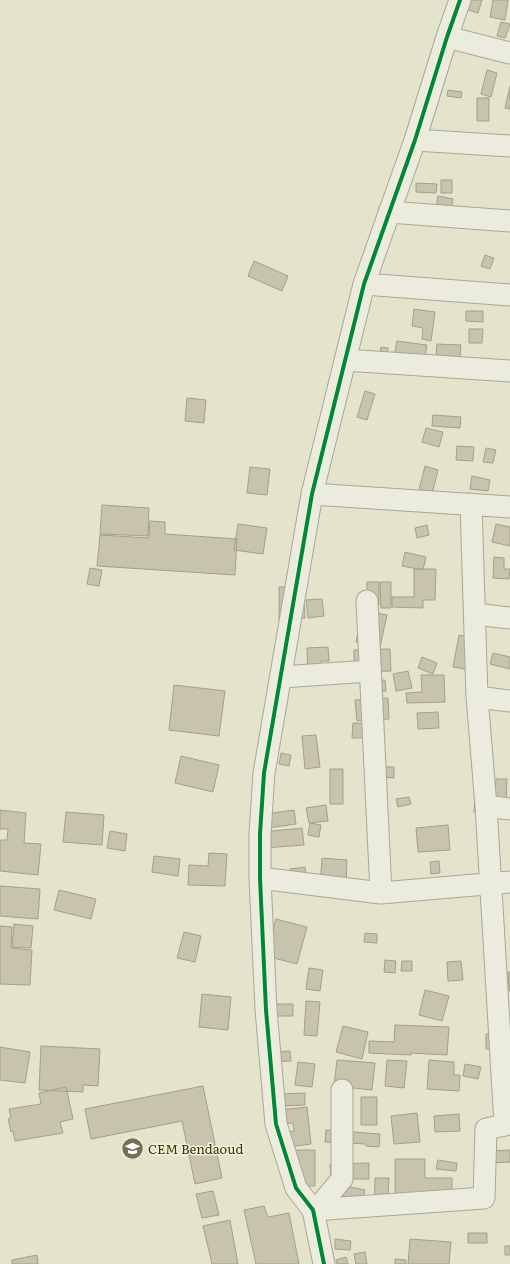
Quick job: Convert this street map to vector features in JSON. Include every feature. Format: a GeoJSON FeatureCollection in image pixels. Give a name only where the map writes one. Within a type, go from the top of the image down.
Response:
{"type":"FeatureCollection","features":[{"type":"Feature","properties":{"kind":"street"},"geometry":{"type":"LineString","coordinates":[[324,1264],[314,1210],[296,1188],[276,1124],[266,1010],[260,878],[260,834],[264,773],[312,494],[364,284],[415,140],[446,37],[460,0]]}},
{"type":"Feature","properties":{"kind":"street"},"geometry":{"type":"LineString","coordinates":[[446,37],[510,53]]}},
{"type":"Feature","properties":{"kind":"street"},"geometry":{"type":"LineString","coordinates":[[415,140],[510,146]]}},
{"type":"Feature","properties":{"kind":"street"},"geometry":{"type":"LineString","coordinates":[[389,212],[510,221]]}},
{"type":"Feature","properties":{"kind":"street"},"geometry":{"type":"LineString","coordinates":[[364,284],[510,295]]}},
{"type":"Feature","properties":{"kind":"street"},"geometry":{"type":"LineString","coordinates":[[345,360],[510,371]]}},
{"type":"Feature","properties":{"kind":"street"},"geometry":{"type":"LineString","coordinates":[[312,494],[510,507]]}},
{"type":"Feature","properties":{"kind":"street"},"geometry":{"type":"LineString","coordinates":[[314,1210],[484,1198],[486,1130],[507,1124],[500,883],[486,806],[477,697],[471,504]]}},
{"type":"Feature","properties":{"kind":"street"},"geometry":{"type":"LineString","coordinates":[[367,601],[381,893]]}},
{"type":"Feature","properties":{"kind":"street"},"geometry":{"type":"LineString","coordinates":[[475,614],[510,618]]}},
{"type":"Feature","properties":{"kind":"street"},"geometry":{"type":"LineString","coordinates":[[281,677],[370,672]]}},
{"type":"Feature","properties":{"kind":"street"},"geometry":{"type":"LineString","coordinates":[[477,697],[510,701]]}},
{"type":"Feature","properties":{"kind":"street"},"geometry":{"type":"LineString","coordinates":[[486,806],[510,809]]}},
{"type":"Feature","properties":{"kind":"street"},"geometry":{"type":"LineString","coordinates":[[260,878],[381,893],[500,883]]}},
{"type":"Feature","properties":{"kind":"street"},"geometry":{"type":"LineString","coordinates":[[314,1210],[342,1179],[342,1090]]}},
{"type":"Feature","properties":{"kind":"building"},"geometry":{"type":"Polygon","coordinates":[[[455,0],[482,0],[478,13],[453,5],[455,0]]]}},
{"type":"Feature","properties":{"kind":"building"},"geometry":{"type":"Polygon","coordinates":[[[493,0],[508,0],[505,20],[490,17],[493,0]]]}},
{"type":"Feature","properties":{"kind":"building"},"geometry":{"type":"Polygon","coordinates":[[[501,22],[510,24],[505,38],[497,36],[501,22]]]}},
{"type":"Feature","properties":{"kind":"building"},"geometry":{"type":"Polygon","coordinates":[[[487,70],[497,73],[491,97],[481,94],[487,70]]]}},
{"type":"Feature","properties":{"kind":"building"},"geometry":{"type":"Polygon","coordinates":[[[510,86],[510,109],[505,108],[510,86]]]}},
{"type":"Feature","properties":{"kind":"building"},"geometry":{"type":"Polygon","coordinates":[[[448,90],[462,92],[461,98],[447,96],[448,90]]]}},
{"type":"Feature","properties":{"kind":"building"},"geometry":{"type":"Polygon","coordinates":[[[477,98],[489,98],[489,121],[477,121],[477,98]]]}},
{"type":"Feature","properties":{"kind":"building"},"geometry":{"type":"Polygon","coordinates":[[[441,180],[452,180],[452,193],[441,193],[441,180]]]}},
{"type":"Feature","properties":{"kind":"building"},"geometry":{"type":"Polygon","coordinates":[[[416,183],[437,184],[436,193],[416,192],[416,183]]]}},
{"type":"Feature","properties":{"kind":"building"},"geometry":{"type":"Polygon","coordinates":[[[438,196],[453,199],[451,210],[436,208],[438,196]]]}},
{"type":"Feature","properties":{"kind":"building"},"geometry":{"type":"Polygon","coordinates":[[[485,255],[494,258],[490,269],[481,266],[485,255]]]}},
{"type":"Feature","properties":{"kind":"building"},"geometry":{"type":"Polygon","coordinates":[[[254,261],[288,276],[282,291],[248,276],[254,261]]]}},
{"type":"Feature","properties":{"kind":"building"},"geometry":{"type":"Polygon","coordinates":[[[414,309],[435,312],[431,341],[422,339],[423,328],[412,326],[414,309]]]}},
{"type":"Feature","properties":{"kind":"building"},"geometry":{"type":"Polygon","coordinates":[[[466,311],[483,311],[483,322],[466,321],[466,311]]]}},
{"type":"Feature","properties":{"kind":"building"},"geometry":{"type":"Polygon","coordinates":[[[469,329],[483,329],[482,343],[469,343],[469,329]]]}},
{"type":"Feature","properties":{"kind":"building"},"geometry":{"type":"Polygon","coordinates":[[[397,341],[427,345],[422,372],[392,366],[397,341]]]}},
{"type":"Feature","properties":{"kind":"building"},"geometry":{"type":"Polygon","coordinates":[[[437,344],[461,345],[459,371],[435,369],[437,344]]]}},
{"type":"Feature","properties":{"kind":"building"},"geometry":{"type":"Polygon","coordinates":[[[381,347],[388,348],[386,361],[379,360],[381,347]]]}},
{"type":"Feature","properties":{"kind":"building"},"geometry":{"type":"Polygon","coordinates":[[[365,391],[375,394],[367,420],[357,417],[365,391]]]}},
{"type":"Feature","properties":{"kind":"building"},"geometry":{"type":"Polygon","coordinates":[[[187,398],[206,400],[204,423],[185,421],[187,398]]]}},
{"type":"Feature","properties":{"kind":"building"},"geometry":{"type":"Polygon","coordinates":[[[433,415],[461,417],[460,428],[432,426],[433,415]]]}},
{"type":"Feature","properties":{"kind":"building"},"geometry":{"type":"Polygon","coordinates":[[[426,428],[443,432],[439,447],[422,442],[426,428]]]}},
{"type":"Feature","properties":{"kind":"building"},"geometry":{"type":"Polygon","coordinates":[[[457,446],[474,447],[473,461],[456,460],[457,446]]]}},
{"type":"Feature","properties":{"kind":"building"},"geometry":{"type":"Polygon","coordinates":[[[486,448],[496,450],[493,463],[483,462],[486,448]]]}},
{"type":"Feature","properties":{"kind":"building"},"geometry":{"type":"Polygon","coordinates":[[[425,466],[438,470],[432,494],[419,490],[425,466]]]}},
{"type":"Feature","properties":{"kind":"building"},"geometry":{"type":"Polygon","coordinates":[[[250,467],[270,469],[267,495],[247,493],[250,467]]]}},
{"type":"Feature","properties":{"kind":"building"},"geometry":{"type":"Polygon","coordinates":[[[472,476],[490,480],[488,491],[470,489],[472,476]]]}},
{"type":"Feature","properties":{"kind":"building"},"geometry":{"type":"Polygon","coordinates":[[[102,505],[149,508],[148,536],[100,534],[102,505]]]}},
{"type":"Feature","properties":{"kind":"building"},"geometry":{"type":"Polygon","coordinates":[[[150,521],[165,522],[165,534],[237,539],[235,575],[97,566],[100,535],[149,538],[150,521]]]}},
{"type":"Feature","properties":{"kind":"building"},"geometry":{"type":"Polygon","coordinates":[[[238,524],[267,528],[263,554],[234,550],[238,524]]]}},
{"type":"Feature","properties":{"kind":"building"},"geometry":{"type":"Polygon","coordinates":[[[496,524],[510,527],[510,546],[492,542],[496,524]]]}},
{"type":"Feature","properties":{"kind":"building"},"geometry":{"type":"Polygon","coordinates":[[[427,525],[429,535],[417,538],[415,528],[427,525]]]}},
{"type":"Feature","properties":{"kind":"building"},"geometry":{"type":"Polygon","coordinates":[[[405,552],[426,557],[423,570],[402,566],[405,552]]]}},
{"type":"Feature","properties":{"kind":"building"},"geometry":{"type":"Polygon","coordinates":[[[494,557],[504,558],[504,569],[510,569],[509,579],[493,578],[494,557]]]}},
{"type":"Feature","properties":{"kind":"building"},"geometry":{"type":"Polygon","coordinates":[[[90,568],[102,570],[99,586],[87,584],[90,568]]]}},
{"type":"Feature","properties":{"kind":"building"},"geometry":{"type":"Polygon","coordinates":[[[414,569],[436,569],[435,600],[423,600],[423,608],[392,607],[392,597],[414,597],[414,569]]]}},
{"type":"Feature","properties":{"kind":"building"},"geometry":{"type":"Polygon","coordinates":[[[367,582],[379,582],[379,605],[367,605],[367,582]]]}},
{"type":"Feature","properties":{"kind":"building"},"geometry":{"type":"Polygon","coordinates":[[[380,582],[391,582],[391,608],[381,608],[380,582]]]}},
{"type":"Feature","properties":{"kind":"building"},"geometry":{"type":"Polygon","coordinates":[[[279,587],[296,587],[304,597],[305,618],[279,619],[279,587]]]}},
{"type":"Feature","properties":{"kind":"building"},"geometry":{"type":"Polygon","coordinates":[[[322,599],[324,616],[308,618],[306,600],[322,599]]]}},
{"type":"Feature","properties":{"kind":"building"},"geometry":{"type":"Polygon","coordinates":[[[363,610],[387,615],[380,647],[356,642],[363,610]]]}},
{"type":"Feature","properties":{"kind":"building"},"geometry":{"type":"Polygon","coordinates":[[[459,635],[482,640],[476,671],[453,667],[459,635]]]}},
{"type":"Feature","properties":{"kind":"building"},"geometry":{"type":"Polygon","coordinates":[[[328,647],[329,661],[321,661],[322,678],[308,679],[307,648],[328,647]]]}},
{"type":"Feature","properties":{"kind":"building"},"geometry":{"type":"Polygon","coordinates":[[[390,649],[391,671],[354,672],[354,650],[390,649]]]}},
{"type":"Feature","properties":{"kind":"building"},"geometry":{"type":"Polygon","coordinates":[[[493,653],[510,657],[510,669],[490,664],[493,653]]]}},
{"type":"Feature","properties":{"kind":"building"},"geometry":{"type":"Polygon","coordinates":[[[422,657],[437,663],[433,674],[418,668],[422,657]]]}},
{"type":"Feature","properties":{"kind":"building"},"geometry":{"type":"Polygon","coordinates":[[[408,671],[412,688],[396,691],[393,674],[408,671]]]}},
{"type":"Feature","properties":{"kind":"building"},"geometry":{"type":"Polygon","coordinates":[[[421,675],[444,675],[445,702],[407,703],[406,693],[422,692],[421,675]]]}},
{"type":"Feature","properties":{"kind":"building"},"geometry":{"type":"Polygon","coordinates":[[[385,680],[386,691],[367,693],[366,681],[385,680]]]}},
{"type":"Feature","properties":{"kind":"building"},"geometry":{"type":"Polygon","coordinates":[[[174,685],[225,691],[219,736],[169,730],[174,685]]]}},
{"type":"Feature","properties":{"kind":"building"},"geometry":{"type":"Polygon","coordinates":[[[388,698],[389,719],[357,721],[355,700],[388,698]]]}},
{"type":"Feature","properties":{"kind":"building"},"geometry":{"type":"Polygon","coordinates":[[[438,712],[439,728],[418,729],[417,713],[438,712]]]}},
{"type":"Feature","properties":{"kind":"building"},"geometry":{"type":"Polygon","coordinates":[[[353,723],[373,724],[373,738],[352,738],[353,723]]]}},
{"type":"Feature","properties":{"kind":"building"},"geometry":{"type":"Polygon","coordinates":[[[316,735],[320,767],[305,769],[302,736],[316,735]]]}},
{"type":"Feature","properties":{"kind":"building"},"geometry":{"type":"Polygon","coordinates":[[[281,753],[291,755],[289,766],[279,764],[281,753]]]}},
{"type":"Feature","properties":{"kind":"building"},"geometry":{"type":"Polygon","coordinates":[[[181,756],[219,765],[213,792],[175,783],[181,756]]]}},
{"type":"Feature","properties":{"kind":"building"},"geometry":{"type":"Polygon","coordinates":[[[381,767],[394,767],[394,778],[381,777],[381,767]]]}},
{"type":"Feature","properties":{"kind":"building"},"geometry":{"type":"Polygon","coordinates":[[[330,769],[343,769],[343,804],[330,804],[330,769]]]}},
{"type":"Feature","properties":{"kind":"building"},"geometry":{"type":"Polygon","coordinates":[[[496,779],[507,779],[506,804],[495,813],[474,812],[475,794],[495,795],[496,779]]]}},
{"type":"Feature","properties":{"kind":"building"},"geometry":{"type":"Polygon","coordinates":[[[409,797],[411,804],[398,807],[396,799],[409,797]]]}},
{"type":"Feature","properties":{"kind":"building"},"geometry":{"type":"Polygon","coordinates":[[[326,805],[328,821],[309,823],[306,808],[326,805]]]}},
{"type":"Feature","properties":{"kind":"building"},"geometry":{"type":"Polygon","coordinates":[[[0,810],[26,813],[24,843],[41,844],[38,875],[0,871],[0,840],[7,840],[8,829],[0,829],[0,810]]]}},
{"type":"Feature","properties":{"kind":"building"},"geometry":{"type":"Polygon","coordinates":[[[294,810],[296,824],[261,829],[259,815],[294,810]]]}},
{"type":"Feature","properties":{"kind":"building"},"geometry":{"type":"Polygon","coordinates":[[[66,812],[104,815],[102,845],[63,842],[66,812]]]}},
{"type":"Feature","properties":{"kind":"building"},"geometry":{"type":"Polygon","coordinates":[[[310,823],[321,825],[319,837],[308,835],[310,823]]]}},
{"type":"Feature","properties":{"kind":"building"},"geometry":{"type":"Polygon","coordinates":[[[448,825],[450,850],[418,852],[416,828],[448,825]]]}},
{"type":"Feature","properties":{"kind":"building"},"geometry":{"type":"Polygon","coordinates":[[[302,828],[304,845],[264,848],[262,832],[302,828]]]}},
{"type":"Feature","properties":{"kind":"building"},"geometry":{"type":"Polygon","coordinates":[[[110,831],[127,834],[125,851],[107,848],[110,831]]]}},
{"type":"Feature","properties":{"kind":"building"},"geometry":{"type":"Polygon","coordinates":[[[209,853],[227,854],[225,886],[188,885],[189,865],[208,866],[209,853]]]}},
{"type":"Feature","properties":{"kind":"building"},"geometry":{"type":"Polygon","coordinates":[[[154,856],[180,859],[178,876],[152,872],[154,856]]]}},
{"type":"Feature","properties":{"kind":"building"},"geometry":{"type":"Polygon","coordinates":[[[322,858],[347,860],[346,887],[320,886],[322,858]]]}},
{"type":"Feature","properties":{"kind":"building"},"geometry":{"type":"Polygon","coordinates":[[[439,861],[440,873],[431,874],[430,862],[439,861]]]}},
{"type":"Feature","properties":{"kind":"building"},"geometry":{"type":"Polygon","coordinates":[[[305,867],[307,885],[292,887],[290,869],[305,867]]]}},
{"type":"Feature","properties":{"kind":"building"},"geometry":{"type":"Polygon","coordinates":[[[0,886],[40,889],[38,919],[0,916],[0,886]]]}},
{"type":"Feature","properties":{"kind":"building"},"geometry":{"type":"Polygon","coordinates":[[[59,890],[96,899],[91,919],[54,910],[59,890]]]}},
{"type":"Feature","properties":{"kind":"building"},"geometry":{"type":"Polygon","coordinates":[[[276,919],[307,927],[297,964],[266,956],[276,919]]]}},
{"type":"Feature","properties":{"kind":"building"},"geometry":{"type":"Polygon","coordinates":[[[14,924],[33,926],[31,948],[12,947],[14,924]]]}},
{"type":"Feature","properties":{"kind":"building"},"geometry":{"type":"Polygon","coordinates":[[[0,926],[12,927],[11,948],[32,950],[30,985],[0,984],[0,926]]]}},
{"type":"Feature","properties":{"kind":"building"},"geometry":{"type":"Polygon","coordinates":[[[184,932],[201,936],[195,962],[177,958],[184,932]]]}},
{"type":"Feature","properties":{"kind":"building"},"geometry":{"type":"Polygon","coordinates":[[[365,933],[377,934],[377,943],[364,942],[365,933]]]}},
{"type":"Feature","properties":{"kind":"building"},"geometry":{"type":"Polygon","coordinates":[[[385,960],[396,961],[395,973],[384,972],[385,960]]]}},
{"type":"Feature","properties":{"kind":"building"},"geometry":{"type":"Polygon","coordinates":[[[402,961],[412,961],[412,971],[401,971],[402,961]]]}},
{"type":"Feature","properties":{"kind":"building"},"geometry":{"type":"Polygon","coordinates":[[[461,961],[463,980],[448,981],[447,962],[461,961]]]}},
{"type":"Feature","properties":{"kind":"building"},"geometry":{"type":"Polygon","coordinates":[[[309,968],[323,970],[320,991],[306,989],[309,968]]]}},
{"type":"Feature","properties":{"kind":"building"},"geometry":{"type":"Polygon","coordinates":[[[508,972],[510,972],[510,991],[509,991],[508,972]]]}},
{"type":"Feature","properties":{"kind":"building"},"geometry":{"type":"Polygon","coordinates":[[[425,990],[449,996],[442,1021],[419,1015],[425,990]]]}},
{"type":"Feature","properties":{"kind":"building"},"geometry":{"type":"Polygon","coordinates":[[[202,994],[231,997],[228,1030],[199,1027],[202,994]]]}},
{"type":"Feature","properties":{"kind":"building"},"geometry":{"type":"Polygon","coordinates":[[[306,1001],[320,1002],[317,1036],[304,1035],[306,1001]]]}},
{"type":"Feature","properties":{"kind":"building"},"geometry":{"type":"Polygon","coordinates":[[[276,1004],[293,1004],[293,1016],[276,1016],[276,1004]]]}},
{"type":"Feature","properties":{"kind":"building"},"geometry":{"type":"Polygon","coordinates":[[[395,1025],[449,1027],[447,1055],[369,1053],[369,1041],[394,1042],[395,1025]]]}},
{"type":"Feature","properties":{"kind":"building"},"geometry":{"type":"Polygon","coordinates":[[[343,1026],[368,1032],[362,1059],[336,1052],[343,1026]]]}},
{"type":"Feature","properties":{"kind":"building"},"geometry":{"type":"Polygon","coordinates":[[[486,1034],[505,1034],[505,1049],[486,1049],[486,1034]]]}},
{"type":"Feature","properties":{"kind":"building"},"geometry":{"type":"Polygon","coordinates":[[[41,1046],[100,1049],[98,1086],[83,1085],[83,1092],[39,1090],[41,1046]]]}},
{"type":"Feature","properties":{"kind":"building"},"geometry":{"type":"Polygon","coordinates":[[[0,1047],[30,1052],[25,1083],[0,1080],[0,1047]]]}},
{"type":"Feature","properties":{"kind":"building"},"geometry":{"type":"Polygon","coordinates":[[[290,1051],[291,1061],[264,1062],[271,1052],[290,1051]]]}},
{"type":"Feature","properties":{"kind":"building"},"geometry":{"type":"Polygon","coordinates":[[[337,1060],[375,1063],[372,1090],[334,1086],[337,1060]]]}},
{"type":"Feature","properties":{"kind":"building"},"geometry":{"type":"Polygon","coordinates":[[[387,1060],[407,1061],[404,1088],[385,1086],[387,1060]]]}},
{"type":"Feature","properties":{"kind":"building"},"geometry":{"type":"Polygon","coordinates":[[[429,1060],[454,1062],[454,1075],[460,1075],[459,1091],[427,1089],[429,1060]]]}},
{"type":"Feature","properties":{"kind":"building"},"geometry":{"type":"Polygon","coordinates":[[[298,1062],[315,1064],[312,1087],[295,1085],[298,1062]]]}},
{"type":"Feature","properties":{"kind":"building"},"geometry":{"type":"Polygon","coordinates":[[[465,1064],[481,1067],[478,1079],[463,1076],[465,1064]]]}},
{"type":"Feature","properties":{"kind":"building"},"geometry":{"type":"Polygon","coordinates":[[[203,1086],[222,1178],[195,1184],[182,1121],[91,1139],[85,1109],[203,1086]]]}},
{"type":"Feature","properties":{"kind":"building"},"geometry":{"type":"Polygon","coordinates":[[[66,1087],[73,1119],[60,1122],[63,1133],[15,1141],[8,1119],[11,1118],[9,1109],[41,1104],[39,1093],[66,1087]]]}},
{"type":"Feature","properties":{"kind":"building"},"geometry":{"type":"Polygon","coordinates":[[[305,1093],[305,1105],[281,1106],[281,1094],[305,1093]]]}},
{"type":"Feature","properties":{"kind":"building"},"geometry":{"type":"Polygon","coordinates":[[[361,1097],[377,1097],[377,1125],[361,1125],[361,1097]]]}},
{"type":"Feature","properties":{"kind":"building"},"geometry":{"type":"Polygon","coordinates":[[[307,1107],[311,1144],[281,1148],[279,1133],[294,1131],[293,1123],[281,1124],[279,1110],[307,1107]]]}},
{"type":"Feature","properties":{"kind":"building"},"geometry":{"type":"Polygon","coordinates":[[[417,1113],[420,1142],[394,1144],[391,1116],[417,1113]]]}},
{"type":"Feature","properties":{"kind":"building"},"geometry":{"type":"Polygon","coordinates":[[[459,1114],[460,1131],[435,1132],[434,1116],[459,1114]]]}},
{"type":"Feature","properties":{"kind":"building"},"geometry":{"type":"Polygon","coordinates":[[[326,1130],[380,1134],[379,1147],[366,1146],[366,1144],[325,1142],[326,1130]]]}},
{"type":"Feature","properties":{"kind":"building"},"geometry":{"type":"Polygon","coordinates":[[[283,1150],[315,1150],[315,1186],[293,1186],[283,1150]]]}},
{"type":"Feature","properties":{"kind":"building"},"geometry":{"type":"Polygon","coordinates":[[[510,1150],[510,1162],[491,1163],[491,1151],[510,1150]]]}},
{"type":"Feature","properties":{"kind":"building"},"geometry":{"type":"Polygon","coordinates":[[[395,1159],[425,1159],[425,1178],[452,1178],[452,1202],[395,1203],[395,1159]]]}},
{"type":"Feature","properties":{"kind":"building"},"geometry":{"type":"Polygon","coordinates":[[[438,1160],[457,1163],[456,1171],[436,1169],[438,1160]]]}},
{"type":"Feature","properties":{"kind":"building"},"geometry":{"type":"Polygon","coordinates":[[[369,1163],[369,1179],[331,1179],[330,1164],[369,1163]]]}},
{"type":"Feature","properties":{"kind":"building"},"geometry":{"type":"Polygon","coordinates":[[[375,1178],[389,1178],[387,1210],[374,1210],[375,1178]]]}},
{"type":"Feature","properties":{"kind":"building"},"geometry":{"type":"Polygon","coordinates":[[[335,1184],[365,1190],[360,1213],[330,1207],[335,1184]]]}},
{"type":"Feature","properties":{"kind":"building"},"geometry":{"type":"Polygon","coordinates":[[[213,1191],[219,1215],[202,1218],[196,1194],[213,1191]]]}},
{"type":"Feature","properties":{"kind":"building"},"geometry":{"type":"Polygon","coordinates":[[[264,1206],[268,1217],[289,1213],[299,1264],[256,1264],[244,1210],[264,1206]]]}},
{"type":"Feature","properties":{"kind":"building"},"geometry":{"type":"Polygon","coordinates":[[[230,1220],[238,1264],[212,1264],[203,1226],[230,1220]]]}},
{"type":"Feature","properties":{"kind":"building"},"geometry":{"type":"Polygon","coordinates":[[[468,1233],[487,1233],[487,1243],[468,1243],[468,1233]]]}},
{"type":"Feature","properties":{"kind":"building"},"geometry":{"type":"Polygon","coordinates":[[[335,1239],[351,1241],[350,1250],[335,1249],[335,1239]]]}},
{"type":"Feature","properties":{"kind":"building"},"geometry":{"type":"Polygon","coordinates":[[[410,1239],[451,1242],[449,1264],[408,1264],[410,1239]]]}},
{"type":"Feature","properties":{"kind":"building"},"geometry":{"type":"Polygon","coordinates":[[[505,1246],[510,1246],[510,1255],[505,1255],[505,1246]]]}},
{"type":"Feature","properties":{"kind":"building"},"geometry":{"type":"Polygon","coordinates":[[[365,1252],[367,1264],[356,1264],[354,1254],[365,1252]]]}},
{"type":"Feature","properties":{"kind":"building"},"geometry":{"type":"Polygon","coordinates":[[[37,1255],[38,1264],[12,1264],[12,1260],[37,1255]]]}},
{"type":"Feature","properties":{"kind":"building"},"geometry":{"type":"Polygon","coordinates":[[[346,1257],[348,1264],[337,1264],[336,1260],[346,1257]]]}},
{"type":"Feature","properties":{"kind":"building"},"geometry":{"type":"Polygon","coordinates":[[[395,1259],[406,1260],[406,1264],[395,1264],[395,1259]]]}},
{"type":"Feature","properties":{"kind":"cycle path"},"geometry":{"type":"LineString","coordinates":[[324,1264],[313,1210],[296,1188],[276,1124],[266,1010],[260,878],[260,834],[264,773],[312,494],[364,284],[415,140],[460,0]]}},
{"type":"Feature","properties":{"kind":"place","name":"CEM Bendaoud"},"geometry":{"type":"Point","coordinates":[132,1149]}}]}
